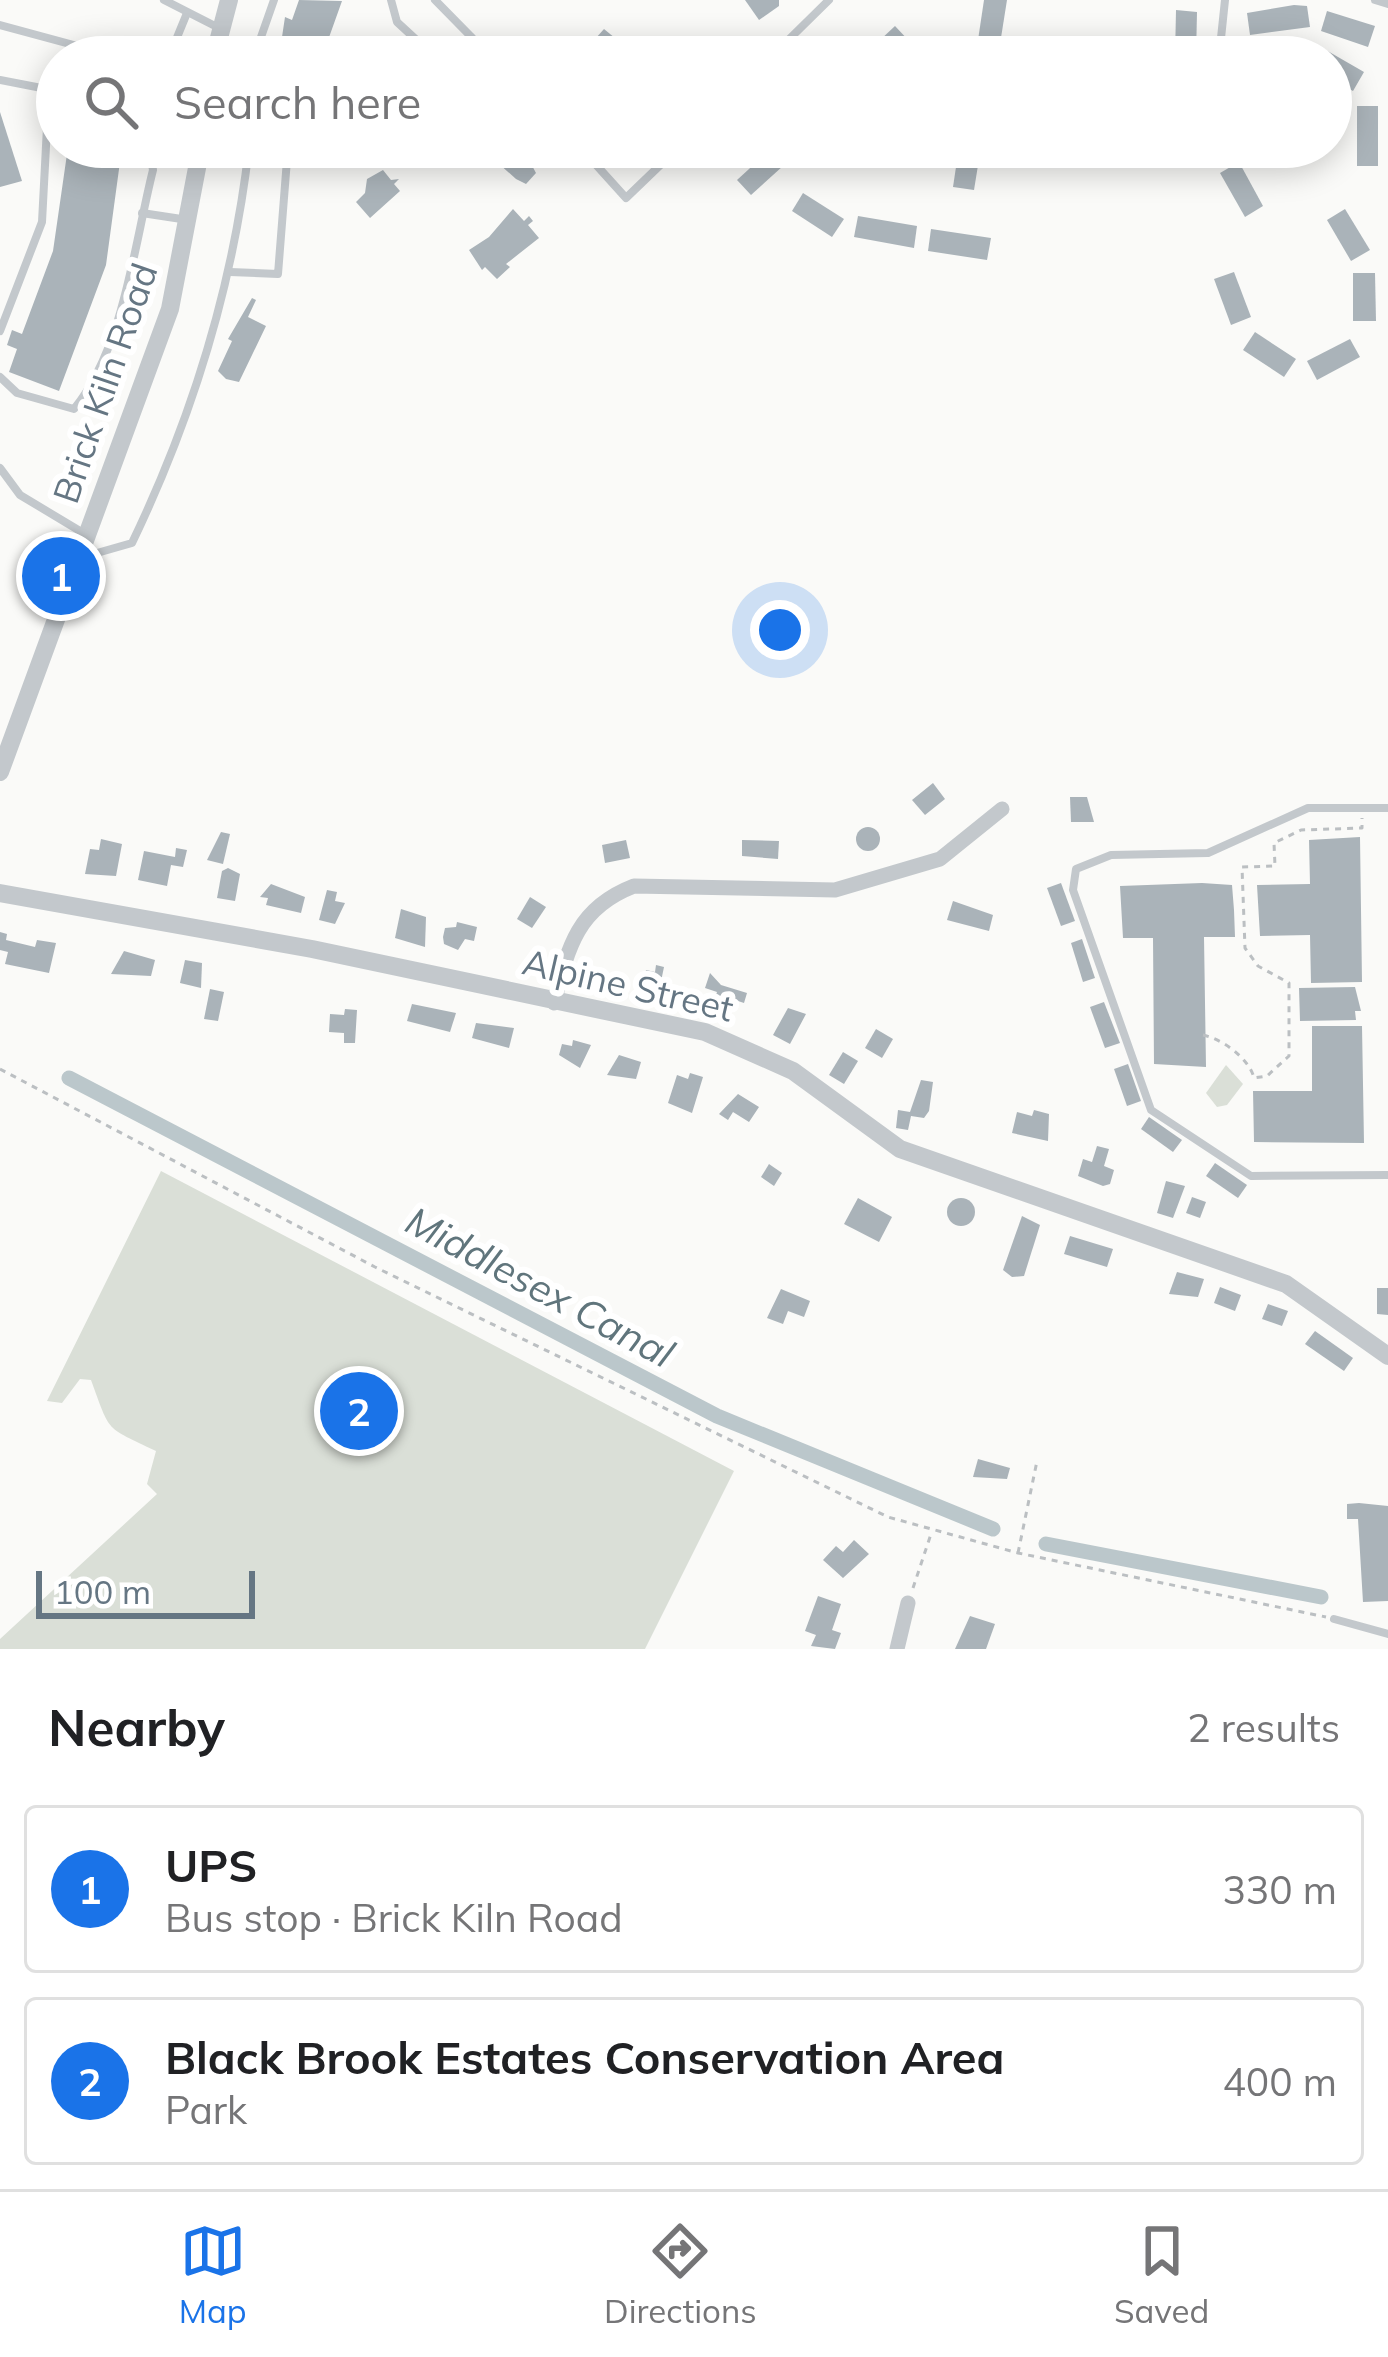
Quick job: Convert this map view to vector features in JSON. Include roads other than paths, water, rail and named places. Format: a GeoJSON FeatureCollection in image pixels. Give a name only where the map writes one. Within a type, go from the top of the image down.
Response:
{"type":"FeatureCollection","features":[{"type":"Feature","properties":{"kind":"street"},"geometry":{"type":"LineString","coordinates":[[218,36],[229,0]]}},
{"type":"Feature","properties":{"kind":"street","name":"Brick Kiln Road"},"geometry":{"type":"LineString","coordinates":[[0,772],[164,329],[198,168]]}},
{"type":"Feature","properties":{"kind":"street"},"geometry":{"type":"LineString","coordinates":[[554,1003],[573,934],[588,912],[610,895],[634,886],[835,890],[940,859],[1002,809]]}},
{"type":"Feature","properties":{"kind":"street","name":"Alpine Street"},"geometry":{"type":"LineString","coordinates":[[0,893],[313,949],[705,1032],[750,1048],[793,1071],[900,1149],[1286,1284],[1388,1356]]}},
{"type":"Feature","properties":{"kind":"street"},"geometry":{"type":"LineString","coordinates":[[897,1649],[908,1603]]}},
{"type":"Feature","properties":{"kind":"lane"},"geometry":{"type":"LineString","coordinates":[[164,0],[220,29]]}},
{"type":"Feature","properties":{"kind":"lane"},"geometry":{"type":"LineString","coordinates":[[261,36],[274,0]]}},
{"type":"Feature","properties":{"kind":"lane"},"geometry":{"type":"LineString","coordinates":[[391,0],[397,22],[414,36]]}},
{"type":"Feature","properties":{"kind":"lane"},"geometry":{"type":"LineString","coordinates":[[435,0],[470,36]]}},
{"type":"Feature","properties":{"kind":"lane"},"geometry":{"type":"LineString","coordinates":[[792,36],[829,0]]}},
{"type":"Feature","properties":{"kind":"lane"},"geometry":{"type":"LineString","coordinates":[[1221,36],[1225,0]]}},
{"type":"Feature","properties":{"kind":"lane"},"geometry":{"type":"LineString","coordinates":[[1375,0],[1388,4]]}},
{"type":"Feature","properties":{"kind":"lane"},"geometry":{"type":"LineString","coordinates":[[178,36],[187,13]]}},
{"type":"Feature","properties":{"kind":"lane"},"geometry":{"type":"LineString","coordinates":[[0,25],[41,36]]}},
{"type":"Feature","properties":{"kind":"lane"},"geometry":{"type":"LineString","coordinates":[[0,80],[36,87]]}},
{"type":"Feature","properties":{"kind":"lane"},"geometry":{"type":"LineString","coordinates":[[0,331],[42,222],[46,168]]}},
{"type":"Feature","properties":{"kind":"lane"},"geometry":{"type":"LineString","coordinates":[[0,377],[17,393],[74,409],[87,392],[111,332],[153,168]]}},
{"type":"Feature","properties":{"kind":"lane"},"geometry":{"type":"LineString","coordinates":[[77,558],[132,543],[211,348],[230,272],[246,168]]}},
{"type":"Feature","properties":{"kind":"lane"},"geometry":{"type":"LineString","coordinates":[[230,272],[278,274],[286,168]]}},
{"type":"Feature","properties":{"kind":"lane"},"geometry":{"type":"LineString","coordinates":[[599,168],[626,198],[657,168]]}},
{"type":"Feature","properties":{"kind":"lane"},"geometry":{"type":"LineString","coordinates":[[142,214],[190,220]]}},
{"type":"Feature","properties":{"kind":"lane"},"geometry":{"type":"LineString","coordinates":[[0,468],[33,505],[86,534]]}},
{"type":"Feature","properties":{"kind":"lane"},"geometry":{"type":"LineString","coordinates":[[1388,808],[1308,808],[1208,853],[1111,855],[1076,869],[1073,890],[1151,1110],[1251,1176],[1388,1174]]}},
{"type":"Feature","properties":{"kind":"lane"},"geometry":{"type":"LineString","coordinates":[[1334,1619],[1388,1634]]}},
{"type":"Feature","properties":{"kind":"waterway","name":"Middlesex Canal"},"geometry":{"type":"LineString","coordinates":[[69,1078],[717,1416],[993,1529]]}},
{"type":"Feature","properties":{"kind":"waterway","name":"Middlesex Canal"},"geometry":{"type":"LineString","coordinates":[[1046,1544],[1321,1597]]}},
{"type":"Feature","properties":{"kind":"place","name":"UPS"},"geometry":{"type":"Point","coordinates":[61,576]}},
{"type":"Feature","properties":{"kind":"place","name":"Black Brook Estates Conservation Area"},"geometry":{"type":"Point","coordinates":[359,1411]}}]}
